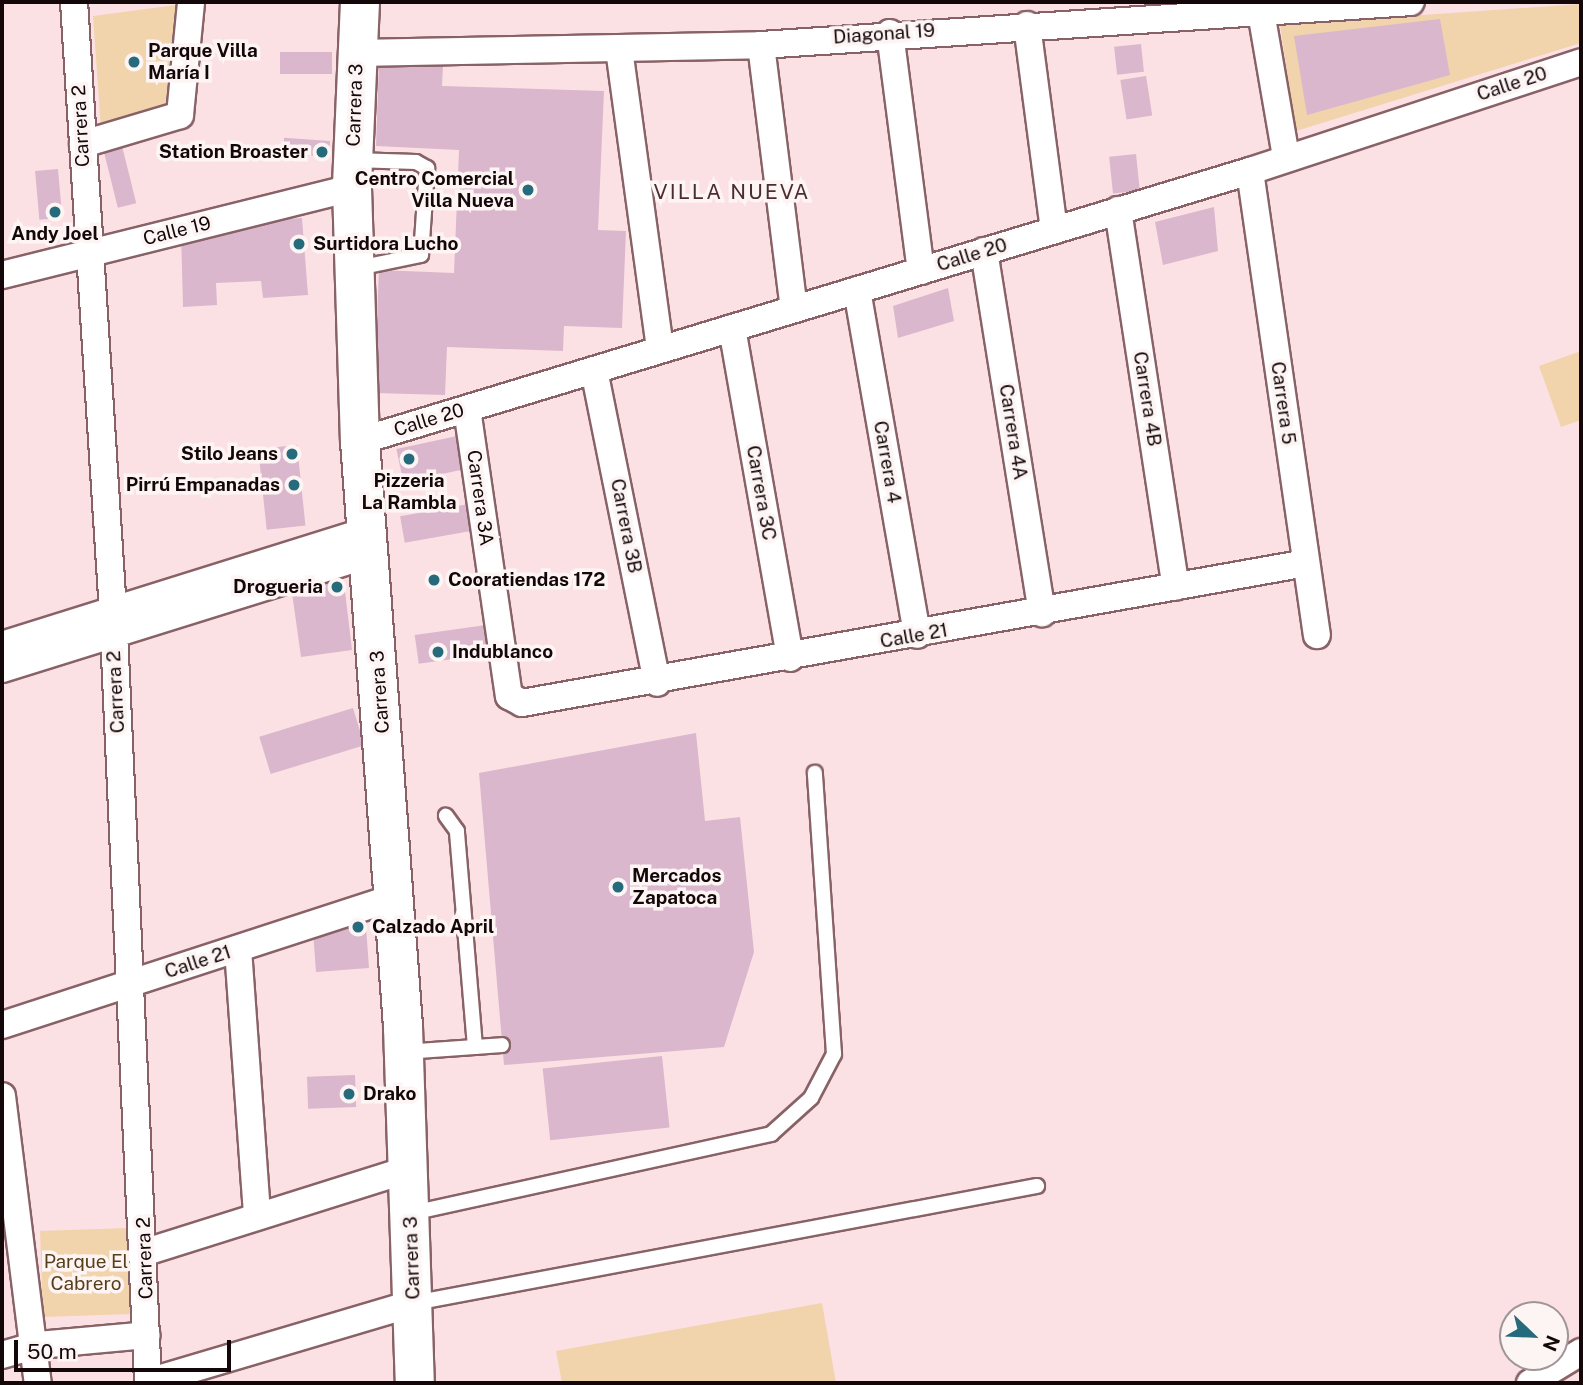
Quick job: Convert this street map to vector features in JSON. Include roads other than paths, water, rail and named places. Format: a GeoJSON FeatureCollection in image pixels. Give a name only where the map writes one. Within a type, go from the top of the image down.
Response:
{"type":"FeatureCollection","features":[{"type":"Feature","properties":{"kind":"main road","name":"Carrera 3"},"geometry":{"type":"LineString","coordinates":[[359,2],[353,174],[360,441],[370,542],[404,1052],[410,1169],[415,1383]]}},
{"type":"Feature","properties":{"kind":"street","name":"Carrera 2"},"geometry":{"type":"LineString","coordinates":[[74,2],[113,623],[146,1252],[148,1383]]}},
{"type":"Feature","properties":{"kind":"street"},"geometry":{"type":"LineString","coordinates":[[83,145],[180,115],[191,2]]}},
{"type":"Feature","properties":{"kind":"street","name":"Diagonal 19"},"geometry":{"type":"LineString","coordinates":[[357,53],[761,45],[890,33],[1411,2]]}},
{"type":"Feature","properties":{"kind":"street"},"geometry":{"type":"LineString","coordinates":[[1261,12],[1286,156]]}},
{"type":"Feature","properties":{"kind":"street"},"geometry":{"type":"LineString","coordinates":[[1027,25],[1054,230]]}},
{"type":"Feature","properties":{"kind":"street"},"geometry":{"type":"LineString","coordinates":[[890,33],[921,271]]}},
{"type":"Feature","properties":{"kind":"street"},"geometry":{"type":"LineString","coordinates":[[761,45],[794,309]]}},
{"type":"Feature","properties":{"kind":"street"},"geometry":{"type":"LineString","coordinates":[[619,49],[660,349]]}},
{"type":"Feature","properties":{"kind":"street","name":"Calle 20"},"geometry":{"type":"LineString","coordinates":[[360,441],[1250,171],[1286,156],[1581,62]]}},
{"type":"Feature","properties":{"kind":"street","name":"Carrera 5"},"geometry":{"type":"LineString","coordinates":[[1250,171],[1317,635]]}},
{"type":"Feature","properties":{"kind":"street","name":"Calle 19"},"geometry":{"type":"LineString","coordinates":[[2,275],[88,253],[353,174]]}},
{"type":"Feature","properties":{"kind":"street","name":"Carrera 4B"},"geometry":{"type":"LineString","coordinates":[[1118,210],[1176,587]]}},
{"type":"Feature","properties":{"kind":"street","name":"Carrera 4A"},"geometry":{"type":"LineString","coordinates":[[985,251],[1042,613]]}},
{"type":"Feature","properties":{"kind":"street","name":"Carrera 4"},"geometry":{"type":"LineString","coordinates":[[857,290],[917,635]]}},
{"type":"Feature","properties":{"kind":"street","name":"Carrera 3C"},"geometry":{"type":"LineString","coordinates":[[732,328],[790,658]]}},
{"type":"Feature","properties":{"kind":"street","name":"Carrera 3B"},"geometry":{"type":"LineString","coordinates":[[594,370],[657,683]]}},
{"type":"Feature","properties":{"kind":"street","name":"Carrera 3A"},"geometry":{"type":"LineString","coordinates":[[467,409],[509,696],[522,704]]}},
{"type":"Feature","properties":{"kind":"street"},"geometry":{"type":"LineString","coordinates":[[2,669],[113,623],[370,542]]}},
{"type":"Feature","properties":{"kind":"street","name":"Calle 21"},"geometry":{"type":"LineString","coordinates":[[522,704],[657,683],[1306,563]]}},
{"type":"Feature","properties":{"kind":"street"},"geometry":{"type":"LineString","coordinates":[[2,645],[113,623]]}},
{"type":"Feature","properties":{"kind":"street","name":"Calle 21"},"geometry":{"type":"LineString","coordinates":[[2,1024],[131,985],[393,898]]}},
{"type":"Feature","properties":{"kind":"street"},"geometry":{"type":"LineString","coordinates":[[238,949],[257,1216]]}},
{"type":"Feature","properties":{"kind":"street"},"geometry":{"type":"LineString","coordinates":[[2,1096],[10,1213],[38,1345],[38,1383]]}},
{"type":"Feature","properties":{"kind":"street"},"geometry":{"type":"LineString","coordinates":[[146,1252],[410,1169]]}},
{"type":"Feature","properties":{"kind":"street"},"geometry":{"type":"LineString","coordinates":[[148,1383],[414,1303]]}},
{"type":"Feature","properties":{"kind":"street"},"geometry":{"type":"LineString","coordinates":[[2,1355],[38,1345],[147,1335]]}},
{"type":"Feature","properties":{"kind":"street"},"geometry":{"type":"LineString","coordinates":[[1530,1383],[1581,1352]]}},
{"type":"Feature","properties":{"kind":"lane"},"geometry":{"type":"LineString","coordinates":[[353,174],[427,168],[421,255],[356,268]]}},
{"type":"Feature","properties":{"kind":"lane"},"geometry":{"type":"LineString","coordinates":[[411,1214],[771,1134],[811,1098],[834,1054],[815,773]]}},
{"type":"Feature","properties":{"kind":"lane"},"geometry":{"type":"LineString","coordinates":[[446,816],[457,831],[475,1046]]}},
{"type":"Feature","properties":{"kind":"lane"},"geometry":{"type":"LineString","coordinates":[[404,1052],[502,1045]]}},
{"type":"Feature","properties":{"kind":"lane"},"geometry":{"type":"LineString","coordinates":[[414,1303],[1037,1186]]}},
{"type":"Feature","properties":{"kind":"place","name":"Parque Villa María I"},"geometry":{"type":"Point","coordinates":[134,62]}},
{"type":"Feature","properties":{"kind":"place","name":"Station Broaster"},"geometry":{"type":"Point","coordinates":[322,152]}},
{"type":"Feature","properties":{"kind":"place","name":"Centro Comercial Villa Nueva"},"geometry":{"type":"Point","coordinates":[528,190]}},
{"type":"Feature","properties":{"kind":"place","name":"Andy Joel"},"geometry":{"type":"Point","coordinates":[55,212]}},
{"type":"Feature","properties":{"kind":"place","name":"Surtidora Lucho"},"geometry":{"type":"Point","coordinates":[299,244]}},
{"type":"Feature","properties":{"kind":"place","name":"Stilo Jeans"},"geometry":{"type":"Point","coordinates":[292,454]}},
{"type":"Feature","properties":{"kind":"place","name":"Pizzeria La Rambla"},"geometry":{"type":"Point","coordinates":[409,459]}},
{"type":"Feature","properties":{"kind":"place","name":"Pirrú Empanadas"},"geometry":{"type":"Point","coordinates":[294,485]}},
{"type":"Feature","properties":{"kind":"place","name":"Cooratiendas 172"},"geometry":{"type":"Point","coordinates":[434,580]}},
{"type":"Feature","properties":{"kind":"place","name":"Drogueria"},"geometry":{"type":"Point","coordinates":[337,587]}},
{"type":"Feature","properties":{"kind":"place","name":"Indublanco"},"geometry":{"type":"Point","coordinates":[438,652]}},
{"type":"Feature","properties":{"kind":"place","name":"Mercados Zapatoca"},"geometry":{"type":"Point","coordinates":[618,887]}},
{"type":"Feature","properties":{"kind":"place","name":"Calzado April"},"geometry":{"type":"Point","coordinates":[358,927]}},
{"type":"Feature","properties":{"kind":"place","name":"Drako"},"geometry":{"type":"Point","coordinates":[349,1094]}},
{"type":"Feature","properties":{"kind":"district","name":"VILLA NUEVA"},"geometry":{"type":"Point","coordinates":[732,192]}},
{"type":"Feature","properties":{"kind":"park label","name":"Parque El Cabrero"},"geometry":{"type":"Point","coordinates":[86,1273]}}]}
